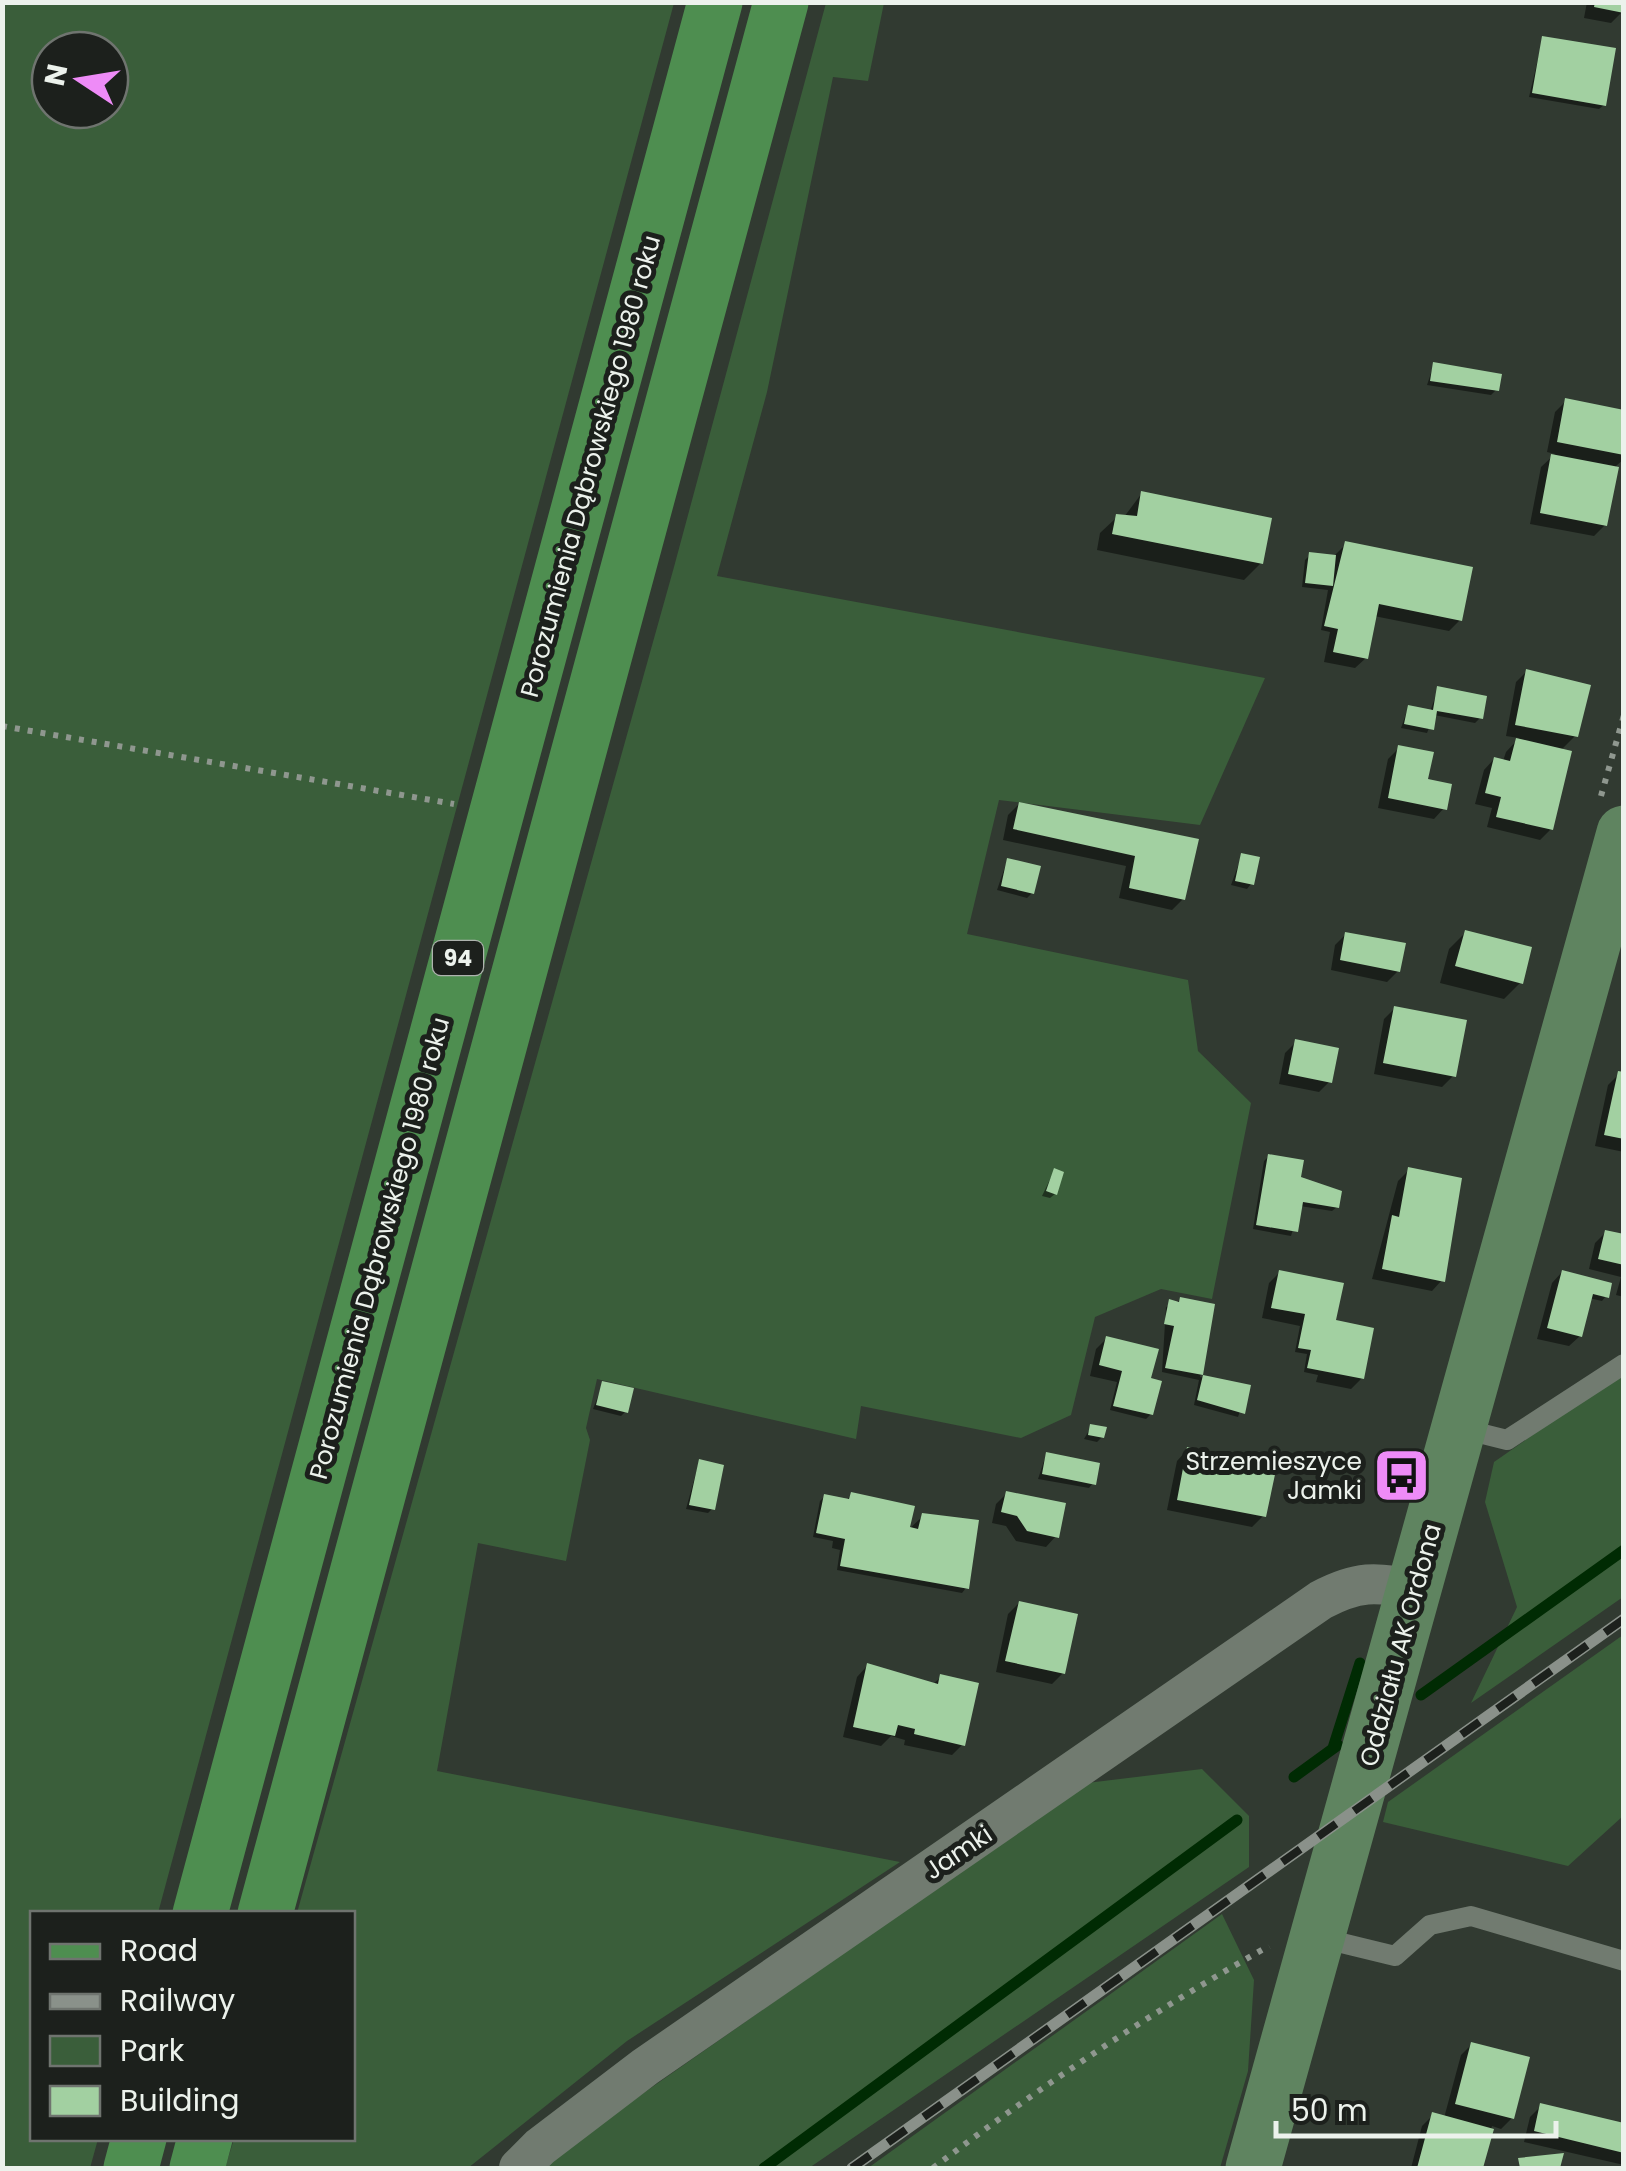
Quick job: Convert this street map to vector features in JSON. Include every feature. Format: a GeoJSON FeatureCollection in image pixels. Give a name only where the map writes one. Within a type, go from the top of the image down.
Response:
{"type":"FeatureCollection","features":[{"type":"Feature","properties":{"kind":"main road","name":"Porozumienia Dąbrowskiego 1980 roku"},"geometry":{"type":"LineString","coordinates":[[201,1911],[715,2]]}},
{"type":"Feature","properties":{"kind":"main road","name":"94"},"geometry":{"type":"LineString","coordinates":[[266,1911],[780,2]]}},
{"type":"Feature","properties":{"kind":"main road"},"geometry":{"type":"LineString","coordinates":[[131,2168],[138,2141]]}},
{"type":"Feature","properties":{"kind":"main road"},"geometry":{"type":"LineString","coordinates":[[196,2168],[204,2141]]}},
{"type":"Feature","properties":{"kind":"street","name":"Oddziału AK Ordona"},"geometry":{"type":"LineString","coordinates":[[1254,2168],[1624,832]]}},
{"type":"Feature","properties":{"kind":"street","name":"Jamki"},"geometry":{"type":"LineString","coordinates":[[519,2168],[540,2147],[645,2067],[1322,1600],[1364,1582],[1416,1590]]}},
{"type":"Feature","properties":{"kind":"lane"},"geometry":{"type":"LineString","coordinates":[[1459,1428],[1508,1440],[1624,1364]]}},
{"type":"Feature","properties":{"kind":"lane"},"geometry":{"type":"LineString","coordinates":[[1322,1926],[1395,1956],[1430,1925],[1471,1916],[1624,1961]]}},
{"type":"Feature","properties":{"kind":"path"},"geometry":{"type":"LineString","coordinates":[[2,726],[497,812]]}},
{"type":"Feature","properties":{"kind":"path"},"geometry":{"type":"LineString","coordinates":[[934,2168],[1038,2088],[1152,2012],[1322,1926]]}},
{"type":"Feature","properties":{"kind":"green space"},"geometry":{"type":"Polygon","coordinates":[[[2,3],[674,3],[159,1911],[30,1911],[30,2141],[97,2141],[90,2168],[2,2168],[2,3]]]}},
{"type":"Feature","properties":{"kind":"green space"},"geometry":{"type":"Polygon","coordinates":[[[826,3],[884,3],[868,81],[833,77],[767,392],[717,576],[1265,678],[1200,825],[999,800],[967,934],[1188,980],[1198,1051],[1251,1103],[1212,1299],[1161,1289],[1095,1317],[1071,1415],[1021,1438],[861,1406],[856,1439],[597,1379],[586,1428],[590,1440],[566,1561],[478,1543],[437,1771],[900,1862],[627,2041],[468,2168],[225,2168],[233,2141],[355,2141],[355,1911],[298,1911],[674,567],[826,3]]]}},
{"type":"Feature","properties":{"kind":"green space"},"geometry":{"type":"Polygon","coordinates":[[[1623,1372],[1623,1597],[1471,1703],[1517,1607],[1485,1502],[1494,1462],[1623,1372]]]}},
{"type":"Feature","properties":{"kind":"green space"},"geometry":{"type":"Polygon","coordinates":[[[1623,1635],[1623,1816],[1568,1866],[1383,1822],[1388,1802],[1623,1635]]]}},
{"type":"Feature","properties":{"kind":"green space"},"geometry":{"type":"Polygon","coordinates":[[[1202,1769],[1249,1816],[1249,1867],[809,2168],[544,2168],[555,2155],[1087,1783],[1202,1769]]]}},
{"type":"Feature","properties":{"kind":"green space"},"geometry":{"type":"Polygon","coordinates":[[[1222,1914],[1254,1980],[1248,2071],[1220,2168],[868,2168],[1222,1914]]]}},
{"type":"Feature","properties":{"kind":"building"},"geometry":{"type":"Polygon","coordinates":[[[1595,2],[1624,2],[1624,13],[1594,7],[1595,2]]]}},
{"type":"Feature","properties":{"kind":"building"},"geometry":{"type":"Polygon","coordinates":[[[1542,36],[1616,48],[1606,106],[1532,93],[1542,36]]]}},
{"type":"Feature","properties":{"kind":"building"},"geometry":{"type":"Polygon","coordinates":[[[1433,362],[1502,374],[1499,391],[1430,381],[1433,362]]]}},
{"type":"Feature","properties":{"kind":"building"},"geometry":{"type":"Polygon","coordinates":[[[1565,398],[1624,410],[1624,455],[1557,442],[1565,398]]]}},
{"type":"Feature","properties":{"kind":"building"},"geometry":{"type":"Polygon","coordinates":[[[1551,454],[1619,467],[1607,526],[1540,513],[1551,454]]]}},
{"type":"Feature","properties":{"kind":"building"},"geometry":{"type":"Polygon","coordinates":[[[1141,491],[1272,518],[1263,564],[1112,534],[1116,514],[1137,516],[1141,491]]]}},
{"type":"Feature","properties":{"kind":"building"},"geometry":{"type":"Polygon","coordinates":[[[1345,541],[1473,567],[1462,621],[1379,604],[1368,659],[1333,652],[1338,629],[1324,626],[1345,541]]]}},
{"type":"Feature","properties":{"kind":"building"},"geometry":{"type":"Polygon","coordinates":[[[1309,552],[1336,555],[1333,586],[1305,583],[1309,552]]]}},
{"type":"Feature","properties":{"kind":"building"},"geometry":{"type":"Polygon","coordinates":[[[1526,669],[1591,685],[1578,737],[1515,725],[1526,669]]]}},
{"type":"Feature","properties":{"kind":"building"},"geometry":{"type":"Polygon","coordinates":[[[1437,686],[1487,696],[1483,719],[1437,711],[1434,730],[1404,724],[1408,705],[1433,710],[1437,686]]]}},
{"type":"Feature","properties":{"kind":"building"},"geometry":{"type":"Polygon","coordinates":[[[1516,738],[1572,751],[1553,830],[1496,817],[1501,797],[1485,793],[1494,757],[1510,761],[1516,738]]]}},
{"type":"Feature","properties":{"kind":"building"},"geometry":{"type":"Polygon","coordinates":[[[1398,745],[1434,752],[1428,779],[1452,784],[1447,810],[1388,798],[1398,745]]]}},
{"type":"Feature","properties":{"kind":"building"},"geometry":{"type":"Polygon","coordinates":[[[1019,802],[1199,839],[1185,900],[1129,888],[1135,856],[1013,829],[1019,802]]]}},
{"type":"Feature","properties":{"kind":"building"},"geometry":{"type":"Polygon","coordinates":[[[1241,853],[1260,857],[1254,885],[1235,881],[1241,853]]]}},
{"type":"Feature","properties":{"kind":"building"},"geometry":{"type":"Polygon","coordinates":[[[1007,858],[1041,866],[1034,894],[1001,886],[1007,858]]]}},
{"type":"Feature","properties":{"kind":"building"},"geometry":{"type":"Polygon","coordinates":[[[1465,930],[1532,947],[1523,984],[1455,966],[1465,930]]]}},
{"type":"Feature","properties":{"kind":"building"},"geometry":{"type":"Polygon","coordinates":[[[1345,932],[1406,943],[1400,972],[1340,960],[1345,932]]]}},
{"type":"Feature","properties":{"kind":"building"},"geometry":{"type":"Polygon","coordinates":[[[1394,1006],[1467,1020],[1456,1077],[1383,1063],[1394,1006]]]}},
{"type":"Feature","properties":{"kind":"building"},"geometry":{"type":"Polygon","coordinates":[[[1295,1039],[1339,1048],[1332,1083],[1288,1074],[1295,1039]]]}},
{"type":"Feature","properties":{"kind":"building"},"geometry":{"type":"Polygon","coordinates":[[[1618,1071],[1624,1072],[1624,1139],[1604,1135],[1618,1071]]]}},
{"type":"Feature","properties":{"kind":"building"},"geometry":{"type":"Polygon","coordinates":[[[1268,1154],[1304,1160],[1301,1177],[1342,1191],[1339,1208],[1303,1202],[1298,1232],[1256,1225],[1268,1154]]]}},
{"type":"Feature","properties":{"kind":"building"},"geometry":{"type":"Polygon","coordinates":[[[1408,1167],[1462,1178],[1445,1282],[1382,1269],[1392,1215],[1399,1217],[1408,1167]]]}},
{"type":"Feature","properties":{"kind":"building"},"geometry":{"type":"Polygon","coordinates":[[[1054,1168],[1064,1172],[1057,1195],[1046,1191],[1054,1168]]]}},
{"type":"Feature","properties":{"kind":"building"},"geometry":{"type":"Polygon","coordinates":[[[1605,1230],[1624,1234],[1624,1265],[1598,1259],[1605,1230]]]}},
{"type":"Feature","properties":{"kind":"building"},"geometry":{"type":"Polygon","coordinates":[[[1279,1270],[1344,1283],[1336,1320],[1374,1328],[1364,1379],[1307,1368],[1311,1350],[1298,1348],[1305,1314],[1271,1308],[1279,1270]]]}},
{"type":"Feature","properties":{"kind":"building"},"geometry":{"type":"Polygon","coordinates":[[[1562,1270],[1612,1283],[1609,1298],[1593,1294],[1582,1337],[1547,1328],[1562,1270]]]}},
{"type":"Feature","properties":{"kind":"building"},"geometry":{"type":"Polygon","coordinates":[[[1180,1297],[1215,1304],[1203,1375],[1165,1368],[1174,1326],[1164,1324],[1169,1299],[1179,1302],[1180,1297]]]}},
{"type":"Feature","properties":{"kind":"building"},"geometry":{"type":"Polygon","coordinates":[[[1106,1336],[1159,1349],[1151,1378],[1162,1381],[1153,1415],[1113,1406],[1122,1371],[1099,1365],[1106,1336]]]}},
{"type":"Feature","properties":{"kind":"building"},"geometry":{"type":"Polygon","coordinates":[[[1203,1375],[1251,1385],[1245,1414],[1197,1400],[1203,1375]]]}},
{"type":"Feature","properties":{"kind":"building"},"geometry":{"type":"Polygon","coordinates":[[[602,1381],[634,1388],[628,1413],[596,1405],[602,1381]]]}},
{"type":"Feature","properties":{"kind":"building"},"geometry":{"type":"Polygon","coordinates":[[[1090,1424],[1107,1427],[1104,1438],[1088,1435],[1090,1424]]]}},
{"type":"Feature","properties":{"kind":"building"},"geometry":{"type":"Polygon","coordinates":[[[1187,1447],[1252,1460],[1254,1453],[1274,1457],[1272,1464],[1277,1465],[1266,1517],[1177,1500],[1187,1447]]]}},
{"type":"Feature","properties":{"kind":"building"},"geometry":{"type":"Polygon","coordinates":[[[1046,1452],[1100,1463],[1096,1485],[1042,1474],[1046,1452]]]}},
{"type":"Feature","properties":{"kind":"building"},"geometry":{"type":"Polygon","coordinates":[[[699,1459],[724,1465],[715,1510],[689,1505],[699,1459]]]}},
{"type":"Feature","properties":{"kind":"building"},"geometry":{"type":"Polygon","coordinates":[[[1006,1491],[1066,1503],[1059,1538],[1027,1531],[1017,1516],[1001,1512],[1006,1491]]]}},
{"type":"Feature","properties":{"kind":"building"},"geometry":{"type":"Polygon","coordinates":[[[851,1492],[915,1506],[910,1527],[918,1529],[922,1513],[979,1520],[969,1589],[840,1566],[845,1539],[816,1533],[824,1494],[849,1499],[851,1492]]]}},
{"type":"Feature","properties":{"kind":"building"},"geometry":{"type":"Polygon","coordinates":[[[1019,1601],[1078,1614],[1065,1674],[1005,1661],[1019,1601]]]}},
{"type":"Feature","properties":{"kind":"building"},"geometry":{"type":"Polygon","coordinates":[[[867,1663],[938,1684],[940,1674],[979,1683],[965,1746],[914,1734],[915,1729],[898,1725],[895,1736],[853,1727],[867,1663]]]}},
{"type":"Feature","properties":{"kind":"building"},"geometry":{"type":"Polygon","coordinates":[[[1471,2042],[1530,2057],[1514,2119],[1455,2104],[1471,2042]]]}},
{"type":"Feature","properties":{"kind":"building"},"geometry":{"type":"Polygon","coordinates":[[[1540,2103],[1624,2123],[1624,2153],[1534,2131],[1540,2103]]]}},
{"type":"Feature","properties":{"kind":"building"},"geometry":{"type":"Polygon","coordinates":[[[1432,2112],[1494,2129],[1483,2168],[1417,2168],[1432,2112]]]}},
{"type":"Feature","properties":{"kind":"building"},"geometry":{"type":"Polygon","coordinates":[[[1564,2153],[1560,2168],[1520,2168],[1518,2158],[1564,2153]]]}},
{"type":"Feature","properties":{"kind":"waterway"},"geometry":{"type":"LineString","coordinates":[[1421,1695],[1624,1550]]}},
{"type":"Feature","properties":{"kind":"waterway"},"geometry":{"type":"LineString","coordinates":[[1333,1748],[1360,1663]]}},
{"type":"Feature","properties":{"kind":"waterway"},"geometry":{"type":"LineString","coordinates":[[1294,1777],[1338,1745]]}},
{"type":"Feature","properties":{"kind":"waterway"},"geometry":{"type":"LineString","coordinates":[[764,2168],[1237,1820]]}},
{"type":"Feature","properties":{"kind":"railway"},"geometry":{"type":"LineString","coordinates":[[852,2168],[1624,1619]]}},
{"type":"Feature","properties":{"kind":"place","name":"Strzemieszyce Jamki"},"geometry":{"type":"Point","coordinates":[1401,1475]}}]}
